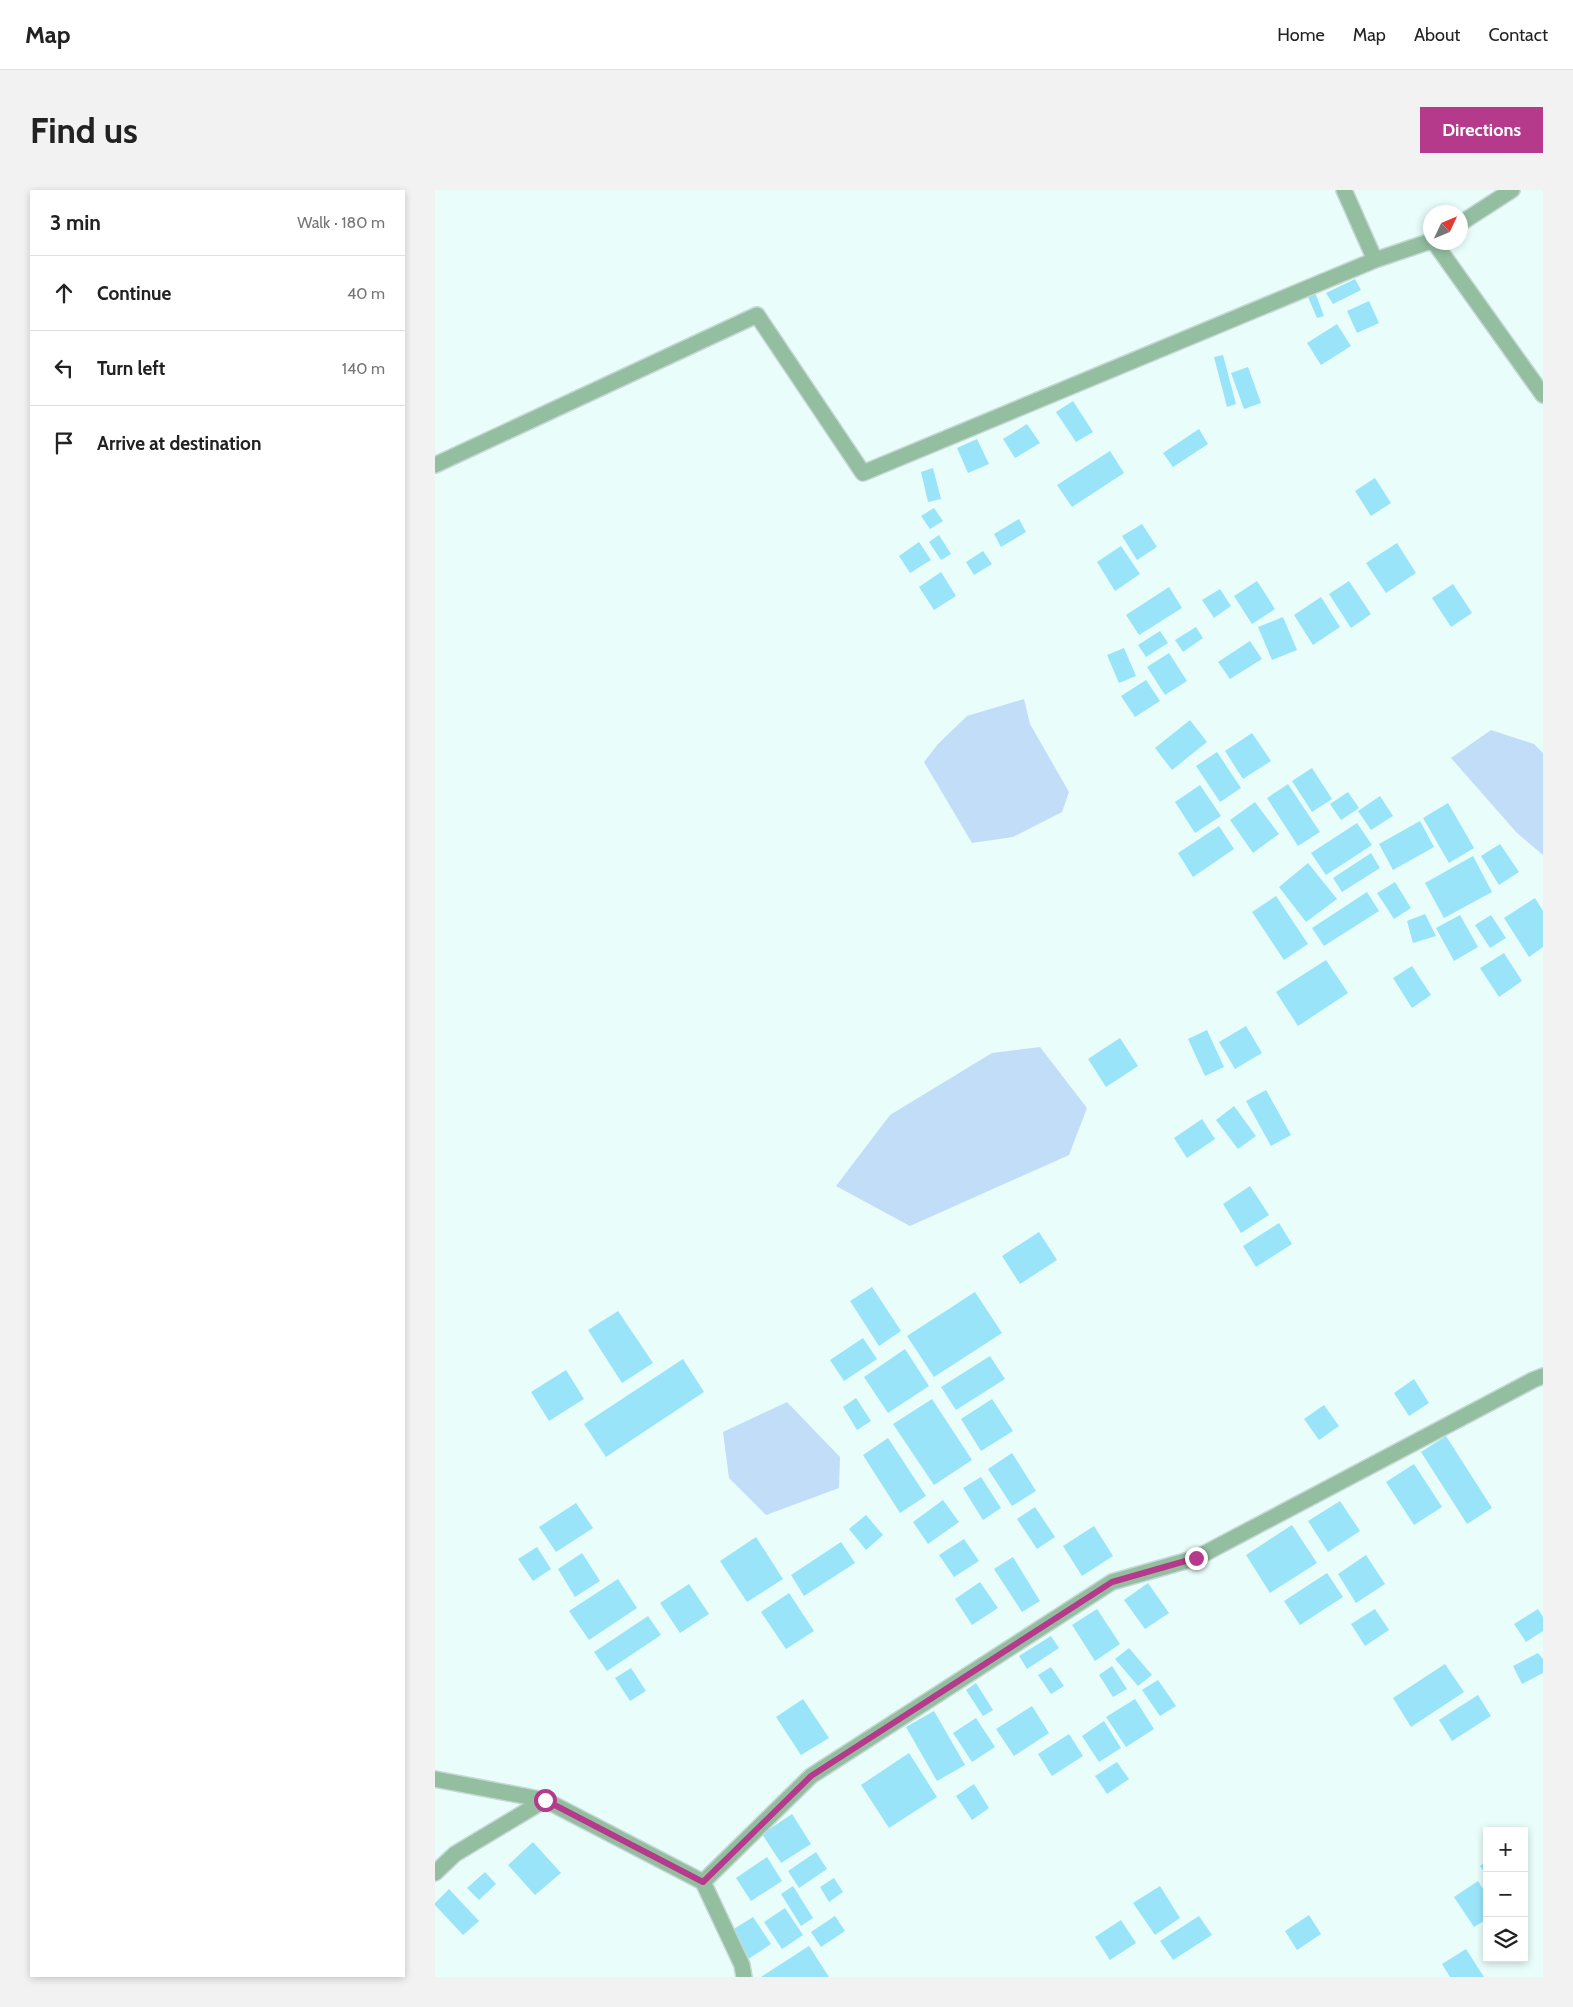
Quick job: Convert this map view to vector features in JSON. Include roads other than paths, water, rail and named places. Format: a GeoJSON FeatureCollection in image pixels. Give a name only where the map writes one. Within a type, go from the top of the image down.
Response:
{"type":"FeatureCollection","features":[{"type":"Feature","properties":{"kind":"street"},"geometry":{"type":"LineString","coordinates":[[1344,190],[1375,260]]}},
{"type":"Feature","properties":{"kind":"street"},"geometry":{"type":"LineString","coordinates":[[1468,218],[1512,190]]}},
{"type":"Feature","properties":{"kind":"street"},"geometry":{"type":"LineString","coordinates":[[435,464],[757,315],[863,473],[1375,260],[1423,245]]}},
{"type":"Feature","properties":{"kind":"street"},"geometry":{"type":"LineString","coordinates":[[1438,250],[1543,395]]}},
{"type":"Feature","properties":{"kind":"street"},"geometry":{"type":"LineString","coordinates":[[703,1882],[811,1776],[1112,1582],[1196,1558],[1524,1384],[1543,1376]]}},
{"type":"Feature","properties":{"kind":"street"},"geometry":{"type":"LineString","coordinates":[[435,1779],[545,1800],[703,1882],[741,1965],[744,1977]]}},
{"type":"Feature","properties":{"kind":"street"},"geometry":{"type":"LineString","coordinates":[[435,1873],[455,1854],[545,1800]]}},
{"type":"Feature","properties":{"kind":"water"},"geometry":{"type":"Polygon","coordinates":[[[1024,699],[1030,724],[1069,792],[1062,812],[1013,837],[972,843],[924,762],[938,744],[967,716],[1024,699]]]}},
{"type":"Feature","properties":{"kind":"water"},"geometry":{"type":"Polygon","coordinates":[[[1491,730],[1534,744],[1543,753],[1543,855],[1517,833],[1451,758],[1491,730]]]}},
{"type":"Feature","properties":{"kind":"water"},"geometry":{"type":"Polygon","coordinates":[[[1040,1047],[1087,1108],[1069,1155],[910,1226],[836,1186],[890,1115],[992,1053],[1040,1047]]]}},
{"type":"Feature","properties":{"kind":"water"},"geometry":{"type":"Polygon","coordinates":[[[787,1402],[840,1457],[839,1488],[766,1515],[729,1478],[723,1432],[787,1402]]]}}]}
